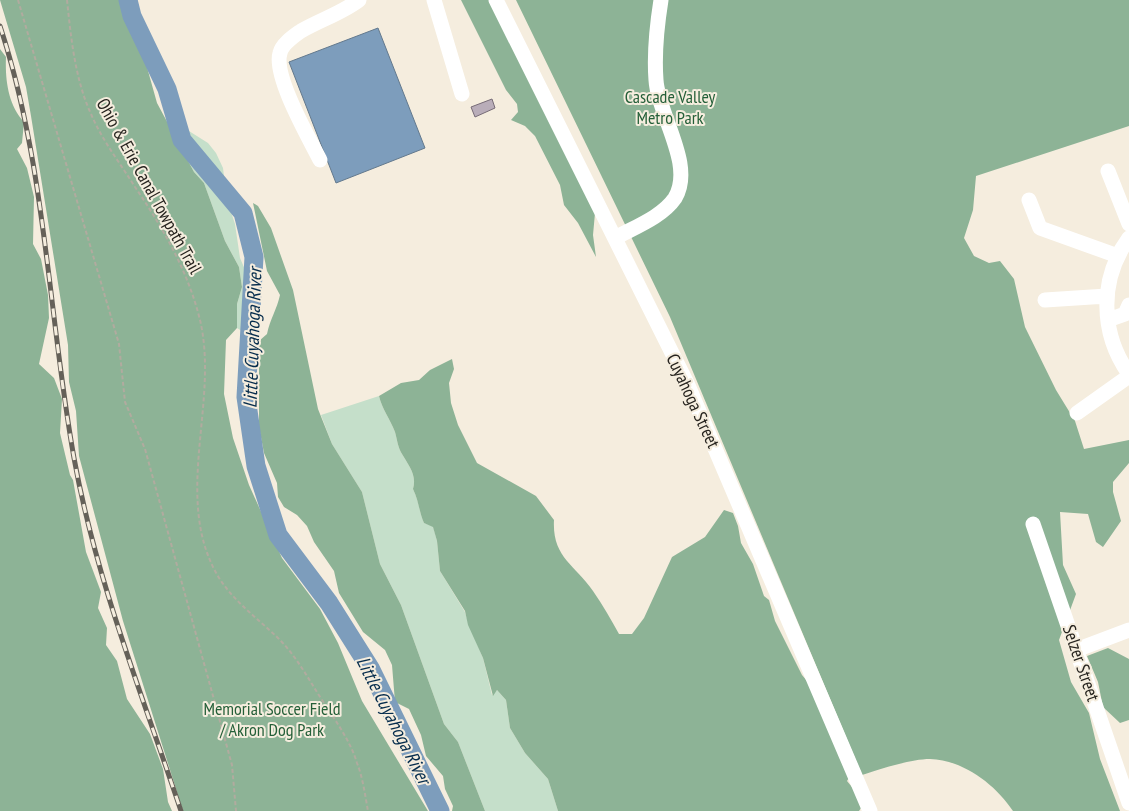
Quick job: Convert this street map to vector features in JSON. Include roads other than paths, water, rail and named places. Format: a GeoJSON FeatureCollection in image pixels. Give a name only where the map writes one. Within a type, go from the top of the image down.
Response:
{"type":"FeatureCollection","features":[{"type":"Feature","properties":{"kind":"street"},"geometry":{"type":"LineString","coordinates":[[320,160],[295,111],[281,75],[280,53],[287,42],[300,32],[359,0]]}},
{"type":"Feature","properties":{"kind":"street"},"geometry":{"type":"LineString","coordinates":[[434,0],[462,94]]}},
{"type":"Feature","properties":{"kind":"street","name":"Cuyahoga Street"},"geometry":{"type":"LineString","coordinates":[[496,0],[615,238],[709,434],[870,811]]}},
{"type":"Feature","properties":{"kind":"street"},"geometry":{"type":"LineString","coordinates":[[615,238],[662,211],[674,198],[680,180],[678,156],[662,112],[656,81],[661,0]]}},
{"type":"Feature","properties":{"kind":"street"},"geometry":{"type":"LineString","coordinates":[[1108,171],[1129,224]]}},
{"type":"Feature","properties":{"kind":"street"},"geometry":{"type":"LineString","coordinates":[[1029,200],[1040,228],[1125,247],[1110,276],[1107,296],[1108,320],[1112,342],[1129,375],[1077,413]]}},
{"type":"Feature","properties":{"kind":"street"},"geometry":{"type":"LineString","coordinates":[[1044,300],[1107,296]]}},
{"type":"Feature","properties":{"kind":"street"},"geometry":{"type":"LineString","coordinates":[[1108,320],[1125,314],[1129,305]]}},
{"type":"Feature","properties":{"kind":"street","name":"Selzer Street"},"geometry":{"type":"LineString","coordinates":[[1033,524],[1129,803]]}},
{"type":"Feature","properties":{"kind":"street"},"geometry":{"type":"LineString","coordinates":[[1076,650],[1129,630]]}},
{"type":"Feature","properties":{"kind":"water"},"geometry":{"type":"Polygon","coordinates":[[[378,28],[425,148],[336,183],[289,62],[378,28]]]}},
{"type":"Feature","properties":{"kind":"waterway","name":"Little Cuyahoga River"},"geometry":{"type":"LineString","coordinates":[[128,0],[132,16],[167,89],[182,140],[243,213],[254,257],[246,397],[256,466],[278,535],[329,603],[370,668],[440,811]]}},
{"type":"Feature","properties":{"kind":"railway"},"geometry":{"type":"LineString","coordinates":[[0,26],[15,79],[37,186],[65,404],[83,503],[107,592],[181,811]]}},
{"type":"Feature","properties":{"kind":"park label","name":"Cascade Valley Metro Park"},"geometry":{"type":"Point","coordinates":[670,107]}},
{"type":"Feature","properties":{"kind":"park label","name":"Memorial Soccer Field / Akron Dog Park"},"geometry":{"type":"Point","coordinates":[272,720]}}]}
